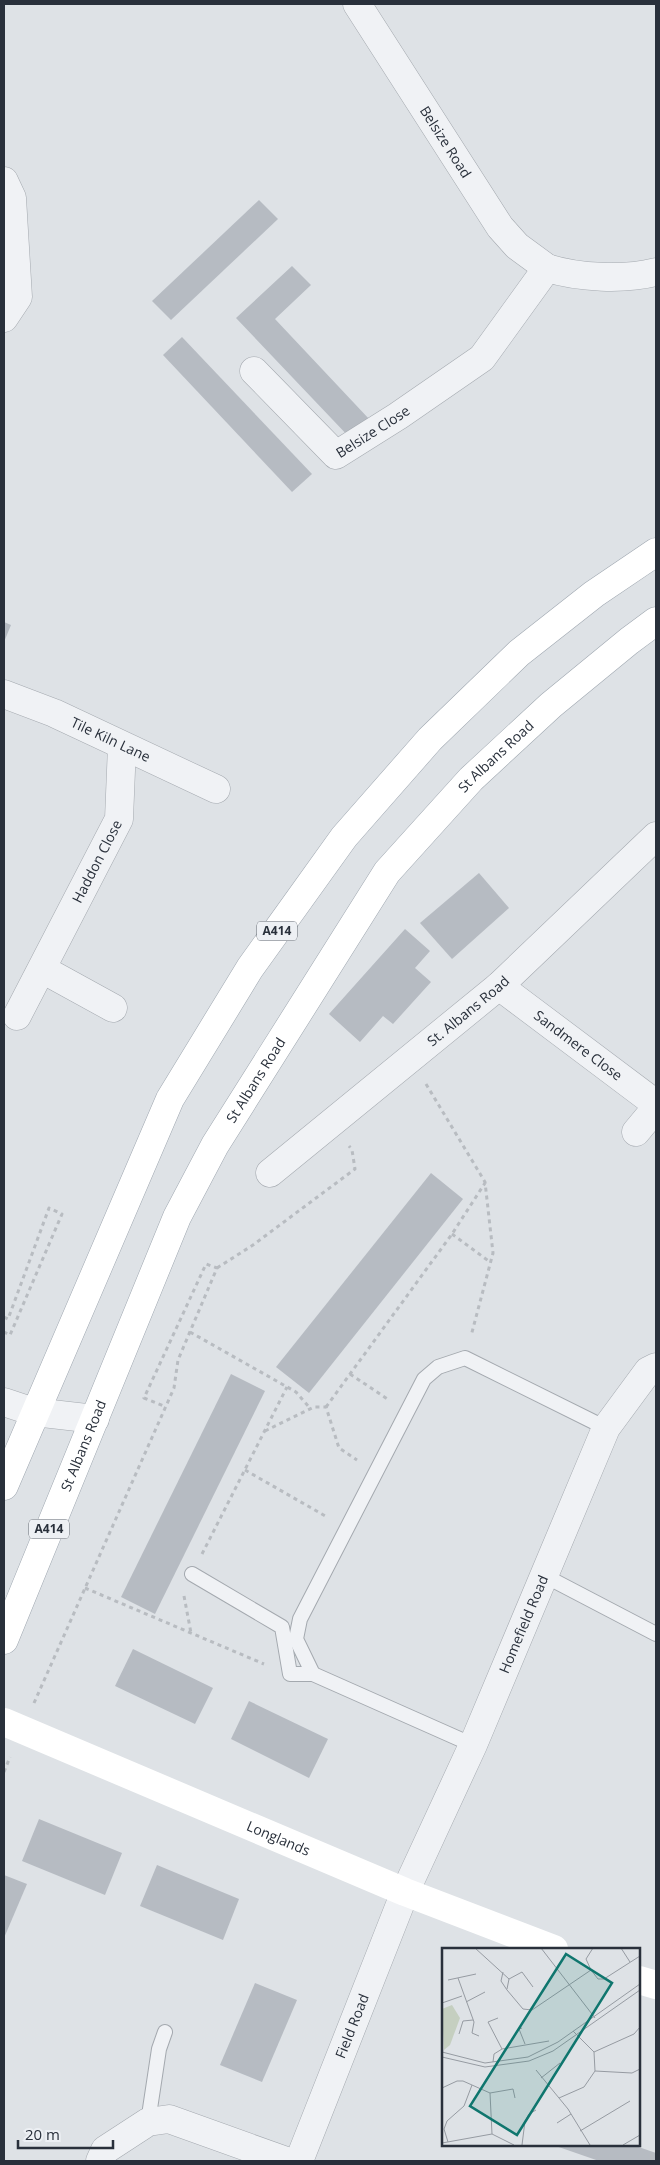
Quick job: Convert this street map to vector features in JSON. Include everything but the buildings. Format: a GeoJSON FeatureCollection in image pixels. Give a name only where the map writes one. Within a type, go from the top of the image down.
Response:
{"type":"FeatureCollection","features":[{"type":"Feature","properties":{"kind":"main road","name":"A414"},"geometry":{"type":"LineString","coordinates":[[4,1486],[34,1412],[170,1100],[250,968],[344,837],[430,739],[519,653],[594,594],[656,552]]}},
{"type":"Feature","properties":{"kind":"main road","name":"St Albans Road"},"geometry":{"type":"LineString","coordinates":[[4,1640],[177,1217],[215,1145],[386,872],[478,772],[551,705],[629,640],[656,621]]}},
{"type":"Feature","properties":{"kind":"main road","name":"Longlands"},"geometry":{"type":"LineString","coordinates":[[13,1726],[405,1892],[551,1948]]}},
{"type":"Feature","properties":{"kind":"main road"},"geometry":{"type":"LineString","coordinates":[[640,1980],[656,1985]]}},
{"type":"Feature","properties":{"kind":"street","name":"Belsize Road"},"geometry":{"type":"LineString","coordinates":[[357,4],[500,227],[518,246],[547,268],[568,275],[643,275],[656,272]]}},
{"type":"Feature","properties":{"kind":"street"},"geometry":{"type":"LineString","coordinates":[[4,181],[12,198],[18,297],[4,318]]}},
{"type":"Feature","properties":{"kind":"street","name":"Belsize Close"},"geometry":{"type":"LineString","coordinates":[[254,371],[336,455],[398,416],[482,358],[547,268]]}},
{"type":"Feature","properties":{"kind":"street","name":"Tile Kiln Lane"},"geometry":{"type":"LineString","coordinates":[[4,694],[54,713],[216,790]]}},
{"type":"Feature","properties":{"kind":"street","name":"Haddon Close"},"geometry":{"type":"LineString","coordinates":[[17,1016],[118,819],[122,746]]}},
{"type":"Feature","properties":{"kind":"street","name":"St. Albans Road"},"geometry":{"type":"LineString","coordinates":[[270,1173],[499,986],[656,836]]}},
{"type":"Feature","properties":{"kind":"street"},"geometry":{"type":"LineString","coordinates":[[42,968],[113,1008]]}},
{"type":"Feature","properties":{"kind":"street","name":"Sandmere Close"},"geometry":{"type":"LineString","coordinates":[[499,986],[656,1106],[636,1132]]}},
{"type":"Feature","properties":{"kind":"street","name":"Homefield Road"},"geometry":{"type":"LineString","coordinates":[[405,1892],[473,1745],[606,1428],[648,1371],[656,1367]]}},
{"type":"Feature","properties":{"kind":"street"},"geometry":{"type":"LineString","coordinates":[[4,1402],[34,1412],[95,1419]]}},
{"type":"Feature","properties":{"kind":"street","name":"Field Road"},"geometry":{"type":"LineString","coordinates":[[299,2161],[405,1892]]}},
{"type":"Feature","properties":{"kind":"street"},"geometry":{"type":"LineString","coordinates":[[100,2161],[105,2150],[148,2122],[169,2119],[286,2161]]}},
{"type":"Feature","properties":{"kind":"lane"},"geometry":{"type":"LineString","coordinates":[[313,1674],[296,1639],[300,1619],[424,1379],[438,1367],[465,1358],[606,1428]]}},
{"type":"Feature","properties":{"kind":"lane"},"geometry":{"type":"LineString","coordinates":[[192,1574],[282,1627],[290,1674],[313,1674],[473,1745]]}},
{"type":"Feature","properties":{"kind":"lane"},"geometry":{"type":"LineString","coordinates":[[545,1576],[656,1634]]}},
{"type":"Feature","properties":{"kind":"lane"},"geometry":{"type":"LineString","coordinates":[[148,2122],[159,2049],[165,2032]]}},
{"type":"Feature","properties":{"kind":"path"},"geometry":{"type":"LineString","coordinates":[[410,1058],[485,1182],[493,1253],[465,1358]]}},
{"type":"Feature","properties":{"kind":"path"},"geometry":{"type":"LineString","coordinates":[[13,1726],[85,1588],[166,1407],[174,1388],[178,1360],[217,1268],[253,1245],[355,1169],[352,1150],[331,1123]]}},
{"type":"Feature","properties":{"kind":"path"},"geometry":{"type":"LineString","coordinates":[[265,1431],[314,1408],[326,1407],[452,1234],[485,1182]]}},
{"type":"Feature","properties":{"kind":"path"},"geometry":{"type":"LineString","coordinates":[[4,1317],[8,1319],[49,1208],[62,1214],[10,1335],[4,1332]]}},
{"type":"Feature","properties":{"kind":"path"},"geometry":{"type":"LineString","coordinates":[[452,1234],[490,1262]]}},
{"type":"Feature","properties":{"kind":"path"},"geometry":{"type":"LineString","coordinates":[[166,1407],[144,1398],[206,1264],[217,1268]]}},
{"type":"Feature","properties":{"kind":"path"},"geometry":{"type":"LineString","coordinates":[[190,1332],[296,1392],[309,1407]]}},
{"type":"Feature","properties":{"kind":"path"},"geometry":{"type":"LineString","coordinates":[[350,1374],[407,1412]]}},
{"type":"Feature","properties":{"kind":"path"},"geometry":{"type":"LineString","coordinates":[[191,1633],[184,1593],[287,1387]]}},
{"type":"Feature","properties":{"kind":"path"},"geometry":{"type":"LineString","coordinates":[[326,1407],[339,1448],[376,1472]]}},
{"type":"Feature","properties":{"kind":"path"},"geometry":{"type":"LineString","coordinates":[[245,1470],[347,1528]]}},
{"type":"Feature","properties":{"kind":"path"},"geometry":{"type":"LineString","coordinates":[[85,1588],[290,1674]]}}]}
